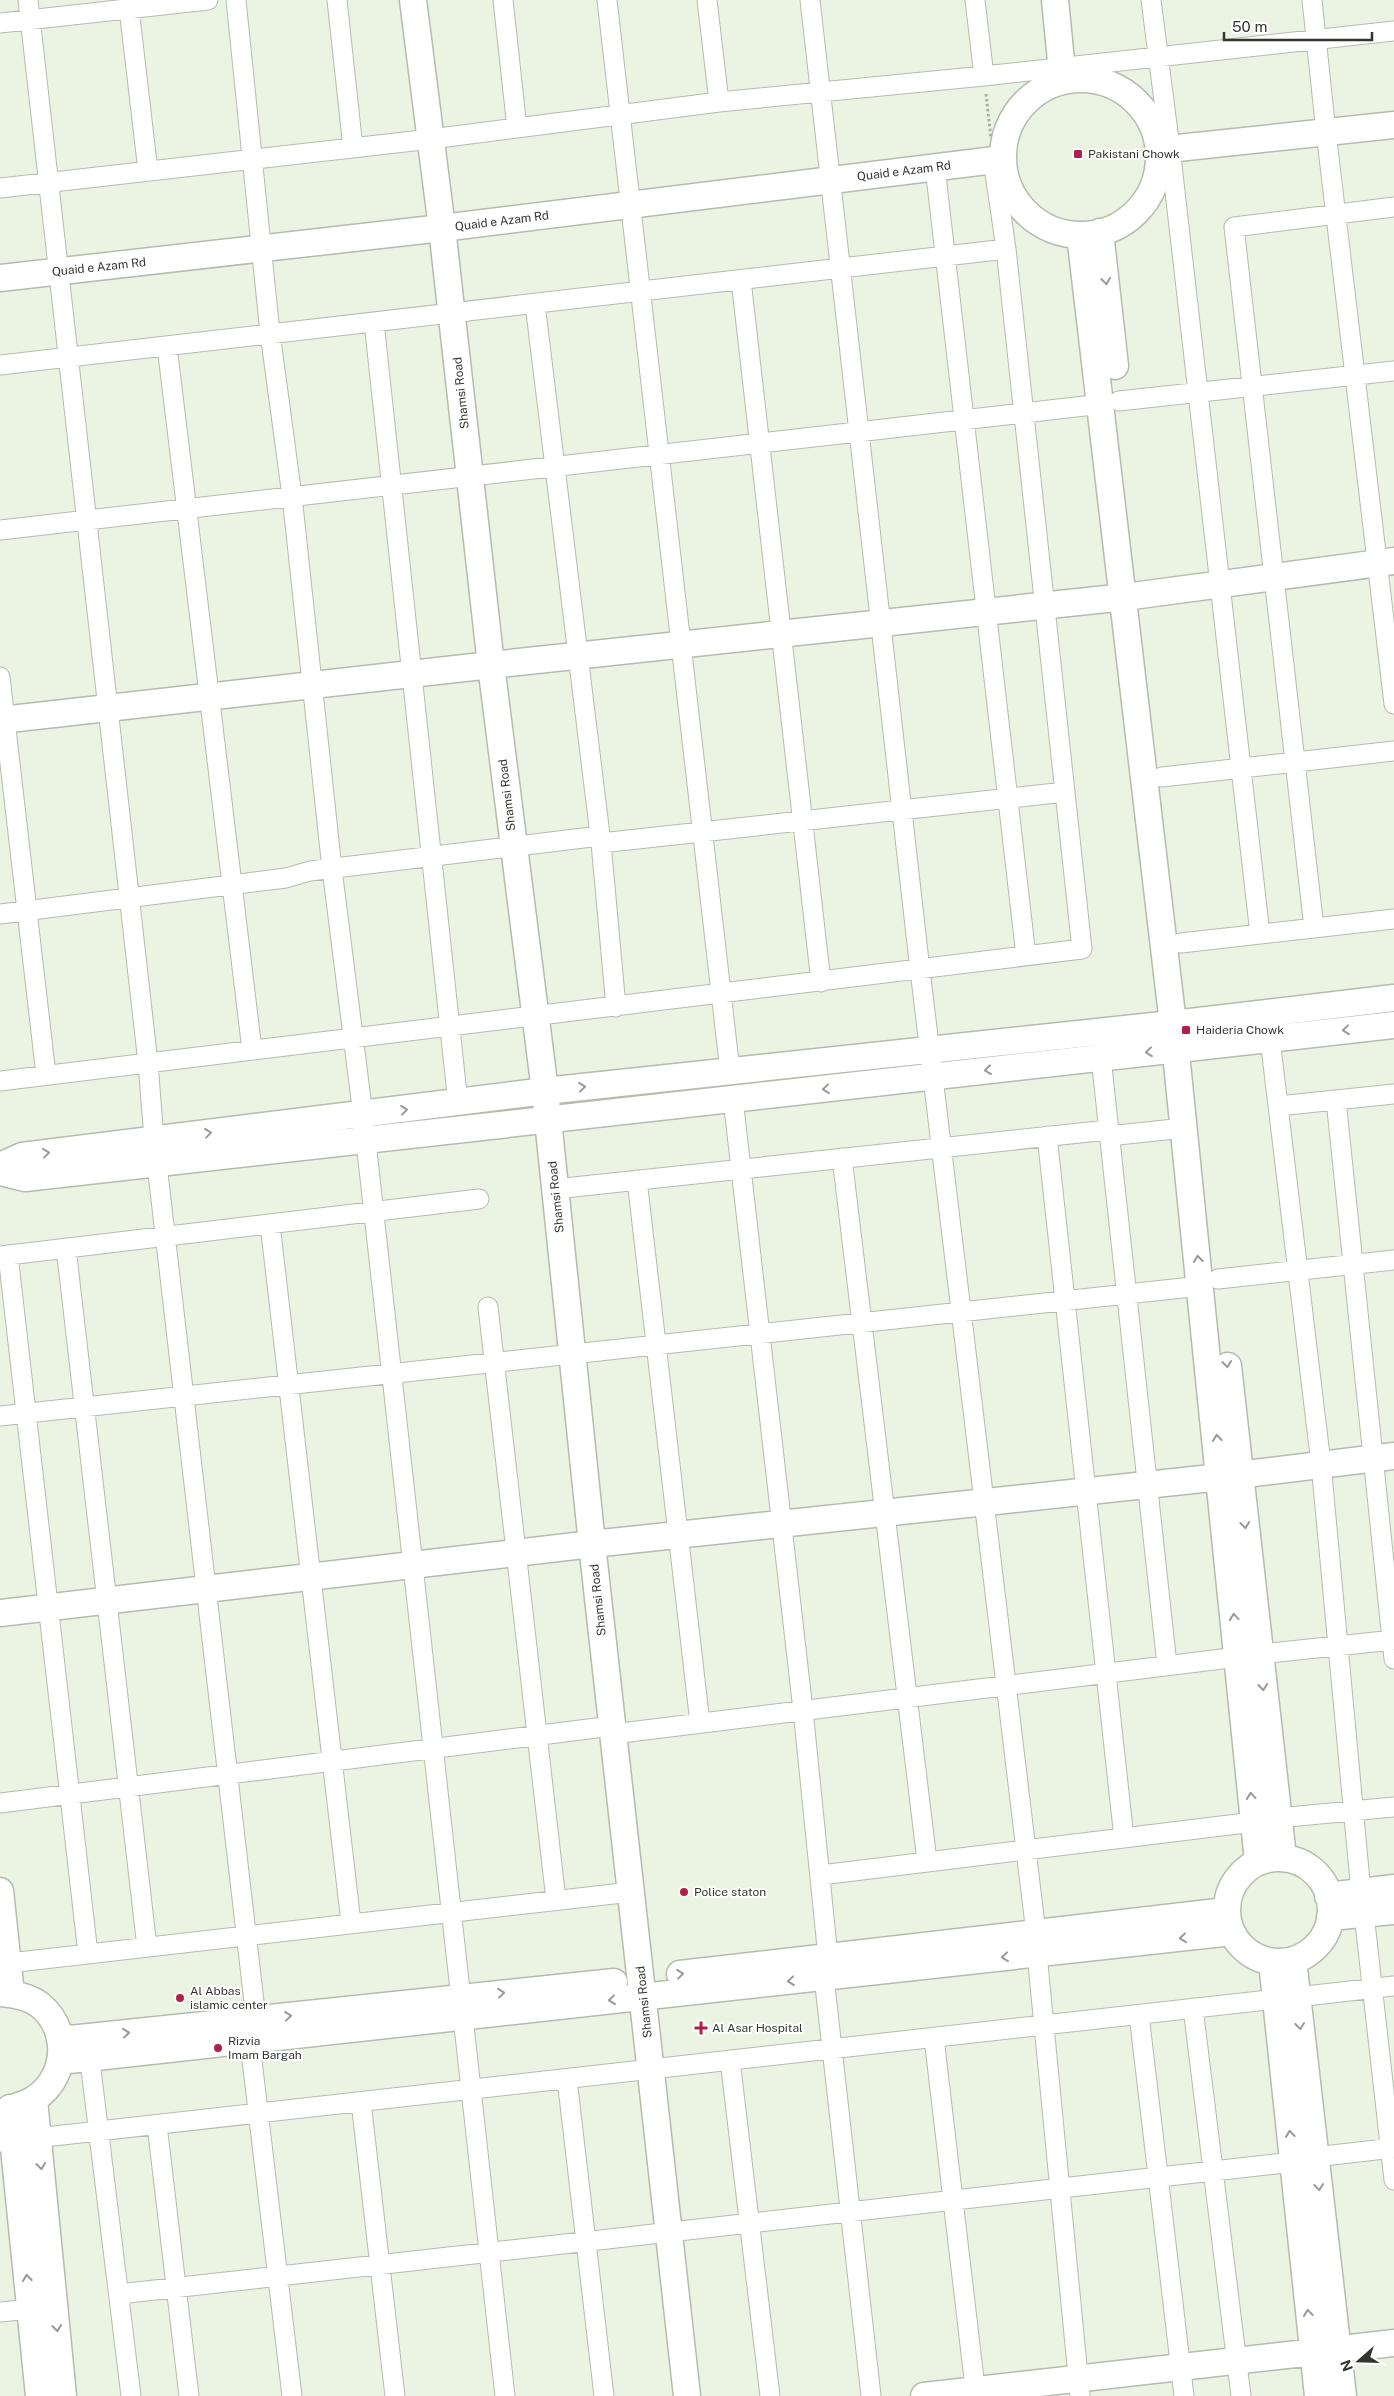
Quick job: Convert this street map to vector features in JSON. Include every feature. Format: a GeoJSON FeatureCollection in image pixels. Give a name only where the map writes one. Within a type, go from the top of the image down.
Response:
{"type":"FeatureCollection","features":[{"type":"Feature","properties":{"kind":"street"},"geometry":{"type":"LineString","coordinates":[[28,0],[130,898],[156,1151],[246,1936],[258,2113],[292,2396]]}},
{"type":"Feature","properties":{"kind":"street"},"geometry":{"type":"LineString","coordinates":[[0,23],[129,4],[208,0]]}},
{"type":"Feature","properties":{"kind":"street"},"geometry":{"type":"LineString","coordinates":[[236,0],[270,333],[292,496],[332,869],[366,1141],[505,2396]]}},
{"type":"Feature","properties":{"kind":"street"},"geometry":{"type":"LineString","coordinates":[[337,0],[353,148]]}},
{"type":"Feature","properties":{"kind":"street","name":"Shamsi Road"},"geometry":{"type":"LineString","coordinates":[[413,0],[442,228],[513,847],[545,1091],[592,1544],[687,2396]]}},
{"type":"Feature","properties":{"kind":"street"},"geometry":{"type":"LineString","coordinates":[[503,0],[517,128]]}},
{"type":"Feature","properties":{"kind":"street"},"geometry":{"type":"LineString","coordinates":[[607,0],[730,1072]]}},
{"type":"Feature","properties":{"kind":"street"},"geometry":{"type":"LineString","coordinates":[[706,0],[719,102]]}},
{"type":"Feature","properties":{"kind":"street"},"geometry":{"type":"LineString","coordinates":[[810,0],[920,970],[1028,1850],[1079,2388]]}},
{"type":"Feature","properties":{"kind":"street"},"geometry":{"type":"LineString","coordinates":[[975,0],[984,76]]}},
{"type":"Feature","properties":{"kind":"street"},"geometry":{"type":"LineString","coordinates":[[1055,0],[1062,74]]}},
{"type":"Feature","properties":{"kind":"street"},"geometry":{"type":"LineString","coordinates":[[1151,0],[1158,56],[1164,149],[1197,393],[1260,934]]}},
{"type":"Feature","properties":{"kind":"street"},"geometry":{"type":"LineString","coordinates":[[1312,0],[1356,376],[1386,562],[1394,704]]}},
{"type":"Feature","properties":{"kind":"street"},"geometry":{"type":"LineString","coordinates":[[129,4],[148,171]]}},
{"type":"Feature","properties":{"kind":"street"},"geometry":{"type":"LineString","coordinates":[[0,188],[431,139],[719,102],[984,76],[1062,74],[1158,56],[1394,31]]}},
{"type":"Feature","properties":{"kind":"street"},"geometry":{"type":"LineString","coordinates":[[0,1081],[1082,949],[998,160],[1007,133],[1019,109],[1038,91],[1062,74],[1114,86],[1135,100],[1151,121],[1164,149],[1150,196],[1134,216],[1112,229],[1090,234],[1063,234],[1039,223],[1020,206],[998,160]]}},
{"type":"Feature","properties":{"kind":"street"},"geometry":{"type":"LineString","coordinates":[[1164,149],[1394,125]]}},
{"type":"Feature","properties":{"kind":"street","name":"Quaid e Azam Rd"},"geometry":{"type":"LineString","coordinates":[[0,278],[442,228],[998,160]]}},
{"type":"Feature","properties":{"kind":"street"},"geometry":{"type":"LineString","coordinates":[[935,167],[1026,956]]}},
{"type":"Feature","properties":{"kind":"street"},"geometry":{"type":"LineString","coordinates":[[1314,928],[1234,227],[1394,207]]}},
{"type":"Feature","properties":{"kind":"street"},"geometry":{"type":"LineString","coordinates":[[1090,234],[1182,1023],[1271,1860]]}},
{"type":"Feature","properties":{"kind":"street"},"geometry":{"type":"LineString","coordinates":[[0,365],[1006,249]]}},
{"type":"Feature","properties":{"kind":"street"},"geometry":{"type":"LineString","coordinates":[[741,280],[821,982]]}},
{"type":"Feature","properties":{"kind":"street"},"geometry":{"type":"LineString","coordinates":[[535,304],[601,840],[616,1007]]}},
{"type":"Feature","properties":{"kind":"street"},"geometry":{"type":"LineString","coordinates":[[374,322],[458,1103]]}},
{"type":"Feature","properties":{"kind":"street"},"geometry":{"type":"LineString","coordinates":[[167,346],[252,1050]]}},
{"type":"Feature","properties":{"kind":"street"},"geometry":{"type":"LineString","coordinates":[[0,530],[1394,372]]}},
{"type":"Feature","properties":{"kind":"street"},"geometry":{"type":"LineString","coordinates":[[3,719],[412,673],[1045,606],[1386,562]]}},
{"type":"Feature","properties":{"kind":"street"},"geometry":{"type":"LineString","coordinates":[[1133,596],[1162,777],[1181,943],[1182,1023]]}},
{"type":"Feature","properties":{"kind":"street"},"geometry":{"type":"LineString","coordinates":[[0,676],[3,719],[28,910],[46,1075]]}},
{"type":"Feature","properties":{"kind":"street"},"geometry":{"type":"LineString","coordinates":[[1162,777],[1394,752]]}},
{"type":"Feature","properties":{"kind":"street"},"geometry":{"type":"LineString","coordinates":[[0,914],[286,878],[310,870],[332,869],[432,856],[513,847],[702,832],[1065,792]]}},
{"type":"Feature","properties":{"kind":"street"},"geometry":{"type":"LineString","coordinates":[[1181,943],[1394,919]]}},
{"type":"Feature","properties":{"kind":"street"},"geometry":{"type":"LineString","coordinates":[[0,1172],[25,1178],[156,1151],[363,1115],[545,1091],[1182,1023],[1394,998]]}},
{"type":"Feature","properties":{"kind":"street"},"geometry":{"type":"LineString","coordinates":[[0,1166],[22,1156],[366,1141],[1394,1025]]}},
{"type":"Feature","properties":{"kind":"street"},"geometry":{"type":"LineString","coordinates":[[1270,1039],[1321,1464],[1362,1903],[1392,2148],[1394,2180]]}},
{"type":"Feature","properties":{"kind":"street"},"geometry":{"type":"LineString","coordinates":[[1184,1048],[1184,1128],[1210,1282]]}},
{"type":"Feature","properties":{"kind":"street"},"geometry":{"type":"LineString","coordinates":[[1101,1058],[1167,1665]]}},
{"type":"Feature","properties":{"kind":"street"},"geometry":{"type":"LineString","coordinates":[[1278,1106],[1394,1094]]}},
{"type":"Feature","properties":{"kind":"street"},"geometry":{"type":"LineString","coordinates":[[733,1099],[803,1710],[820,1875],[832,2049],[872,2396]]}},
{"type":"Feature","properties":{"kind":"street"},"geometry":{"type":"LineString","coordinates":[[1336,1100],[1353,1264],[1383,1457],[1394,1660]]}},
{"type":"Feature","properties":{"kind":"street"},"geometry":{"type":"LineString","coordinates":[[555,1189],[1108,1130],[1118,1135],[1184,1128]]}},
{"type":"Feature","properties":{"kind":"street"},"geometry":{"type":"LineString","coordinates":[[1047,1136],[1124,1838]]}},
{"type":"Feature","properties":{"kind":"street"},"geometry":{"type":"LineString","coordinates":[[842,1158],[926,1862]]}},
{"type":"Feature","properties":{"kind":"street"},"geometry":{"type":"LineString","coordinates":[[637,1180],[700,1723]]}},
{"type":"Feature","properties":{"kind":"street"},"geometry":{"type":"LineString","coordinates":[[88,1954],[26,1413],[4,1255],[479,1199]]}},
{"type":"Feature","properties":{"kind":"street"},"geometry":{"type":"LineString","coordinates":[[270,1224],[351,1923]]}},
{"type":"Feature","properties":{"kind":"street"},"geometry":{"type":"LineString","coordinates":[[66,1248],[147,1947]]}},
{"type":"Feature","properties":{"kind":"street"},"geometry":{"type":"LineString","coordinates":[[0,1416],[1065,1301],[1298,1270],[1394,1260]]}},
{"type":"Feature","properties":{"kind":"street"},"geometry":{"type":"LineString","coordinates":[[488,1307],[556,1900]]}},
{"type":"Feature","properties":{"kind":"street"},"geometry":{"type":"LineString","coordinates":[[0,1613],[678,1534],[1086,1491],[1383,1457]]}},
{"type":"Feature","properties":{"kind":"street"},"geometry":{"type":"LineString","coordinates":[[0,1803],[537,1736],[700,1723],[1106,1672],[1393,1640]]}},
{"type":"Feature","properties":{"kind":"street"},"geometry":{"type":"LineString","coordinates":[[820,1875],[1266,1820],[1394,1807]]}},
{"type":"Feature","properties":{"kind":"street"},"geometry":{"type":"LineString","coordinates":[[1271,1860],[1300,1862],[1314,1872],[1325,1886],[1329,1907],[1326,1932],[1318,1944],[1306,1954],[1282,1961],[1258,1958],[1245,1950],[1229,1922],[1228,1894],[1237,1878],[1249,1866],[1271,1860]]}},
{"type":"Feature","properties":{"kind":"street"},"geometry":{"type":"LineString","coordinates":[[1329,1907],[1362,1903],[1394,1888]]}},
{"type":"Feature","properties":{"kind":"street"},"geometry":{"type":"LineString","coordinates":[[0,1891],[6,1993],[23,1996],[40,2005],[52,2019],[60,2050],[58,2072],[48,2088],[15,2105],[30,2309],[39,2396]]}},
{"type":"Feature","properties":{"kind":"street"},"geometry":{"type":"LineString","coordinates":[[4,1963],[631,1892]]}},
{"type":"Feature","properties":{"kind":"street"},"geometry":{"type":"LineString","coordinates":[[1362,1903],[1394,1911]]}},
{"type":"Feature","properties":{"kind":"street"},"geometry":{"type":"LineString","coordinates":[[60,2050],[251,2026],[642,1988],[1229,1922]]}},
{"type":"Feature","properties":{"kind":"street"},"geometry":{"type":"LineString","coordinates":[[1282,1961],[1304,2159],[1312,2353],[1318,2396]]}},
{"type":"Feature","properties":{"kind":"street"},"geometry":{"type":"LineString","coordinates":[[17,2140],[1394,1986]]}},
{"type":"Feature","properties":{"kind":"street"},"geometry":{"type":"LineString","coordinates":[[1193,2008],[1241,2396]]}},
{"type":"Feature","properties":{"kind":"street"},"geometry":{"type":"LineString","coordinates":[[1139,2015],[1184,2396]]}},
{"type":"Feature","properties":{"kind":"street"},"geometry":{"type":"LineString","coordinates":[[934,2038],[976,2393]]}},
{"type":"Feature","properties":{"kind":"street"},"geometry":{"type":"LineString","coordinates":[[89,2047],[131,2396]]}},
{"type":"Feature","properties":{"kind":"street"},"geometry":{"type":"LineString","coordinates":[[730,2060],[770,2396]]}},
{"type":"Feature","properties":{"kind":"street"},"geometry":{"type":"LineString","coordinates":[[567,2079],[604,2396]]}},
{"type":"Feature","properties":{"kind":"street"},"geometry":{"type":"LineString","coordinates":[[361,2102],[395,2396]]}},
{"type":"Feature","properties":{"kind":"street"},"geometry":{"type":"LineString","coordinates":[[157,2125],[189,2396]]}},
{"type":"Feature","properties":{"kind":"street"},"geometry":{"type":"LineString","coordinates":[[17,2140],[64,2396]]}},
{"type":"Feature","properties":{"kind":"street"},"geometry":{"type":"LineString","coordinates":[[119,2294],[1213,2171],[1392,2148]]}},
{"type":"Feature","properties":{"kind":"street"},"geometry":{"type":"LineString","coordinates":[[1304,2159],[1338,2350],[1343,2396]]}},
{"type":"Feature","properties":{"kind":"street"},"geometry":{"type":"LineString","coordinates":[[0,2312],[30,2309]]}},
{"type":"Feature","properties":{"kind":"street"},"geometry":{"type":"LineString","coordinates":[[924,2396],[1079,2388],[1180,2368],[1394,2343]]}},
{"type":"Feature","properties":{"kind":"path"},"geometry":{"type":"LineString","coordinates":[[984,76],[998,160]]}},
{"type":"Feature","properties":{"kind":"place","name":"Pakistani Chowk"},"geometry":{"type":"Point","coordinates":[1078,154]}},
{"type":"Feature","properties":{"kind":"place","name":"Haideria Chowk"},"geometry":{"type":"Point","coordinates":[1186,1030]}},
{"type":"Feature","properties":{"kind":"place","name":"Police staton"},"geometry":{"type":"Point","coordinates":[684,1892]}},
{"type":"Feature","properties":{"kind":"place","name":"Al Abbas islamic center"},"geometry":{"type":"Point","coordinates":[180,1998]}},
{"type":"Feature","properties":{"kind":"place","name":"Al Asar Hospital"},"geometry":{"type":"Point","coordinates":[701,2028]}},
{"type":"Feature","properties":{"kind":"place","name":"Rizvia Imam Bargah"},"geometry":{"type":"Point","coordinates":[218,2048]}}]}
